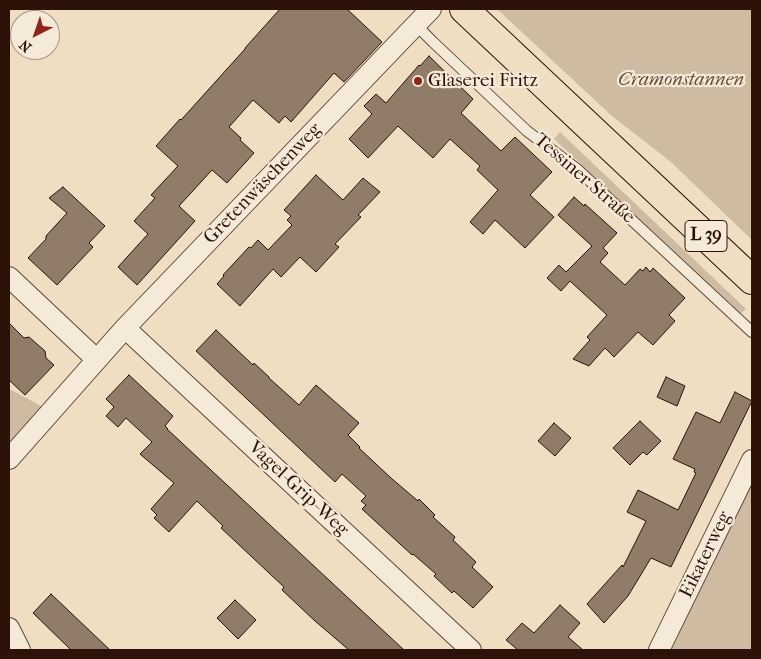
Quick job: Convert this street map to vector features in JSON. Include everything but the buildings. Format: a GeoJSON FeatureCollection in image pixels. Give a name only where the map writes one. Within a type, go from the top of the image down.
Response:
{"type":"FeatureCollection","features":[{"type":"Feature","properties":{"kind":"main road","name":"Tessiner Straße"},"geometry":{"type":"LineString","coordinates":[[464,9],[752,280]]}},
{"type":"Feature","properties":{"kind":"street","name":"Gretenwäschenweg"},"geometry":{"type":"LineString","coordinates":[[9,459],[125,328],[431,9]]}},
{"type":"Feature","properties":{"kind":"street"},"geometry":{"type":"LineString","coordinates":[[9,277],[96,360]]}},
{"type":"Feature","properties":{"kind":"street","name":"Vagel-Grip-Weg"},"geometry":{"type":"LineString","coordinates":[[125,328],[471,650]]}},
{"type":"Feature","properties":{"kind":"street","name":"Eikaterweg"},"geometry":{"type":"LineString","coordinates":[[659,650],[752,460]]}},
{"type":"Feature","properties":{"kind":"street"},"geometry":{"type":"LineString","coordinates":[[9,628],[20,650]]}},
{"type":"Feature","properties":{"kind":"lane","name":"Tessiner Straße"},"geometry":{"type":"LineString","coordinates":[[416,25],[527,131],[577,169],[752,332]]}},
{"type":"Feature","properties":{"kind":"green space","name":"Cramonstannen"},"geometry":{"type":"Polygon","coordinates":[[[497,9],[752,9],[752,240],[671,162],[612,116],[497,9]]]}},
{"type":"Feature","properties":{"kind":"green space"},"geometry":{"type":"Polygon","coordinates":[[[560,132],[746,309],[741,313],[554,139],[560,132]]]}},
{"type":"Feature","properties":{"kind":"green space"},"geometry":{"type":"Polygon","coordinates":[[[9,389],[51,411],[9,459],[9,389]]]}},
{"type":"Feature","properties":{"kind":"green space"},"geometry":{"type":"Polygon","coordinates":[[[752,475],[752,650],[666,650],[752,475]]]}},
{"type":"Feature","properties":{"kind":"place","name":"Glaserei Fritz"},"geometry":{"type":"Point","coordinates":[418,81]}}]}
